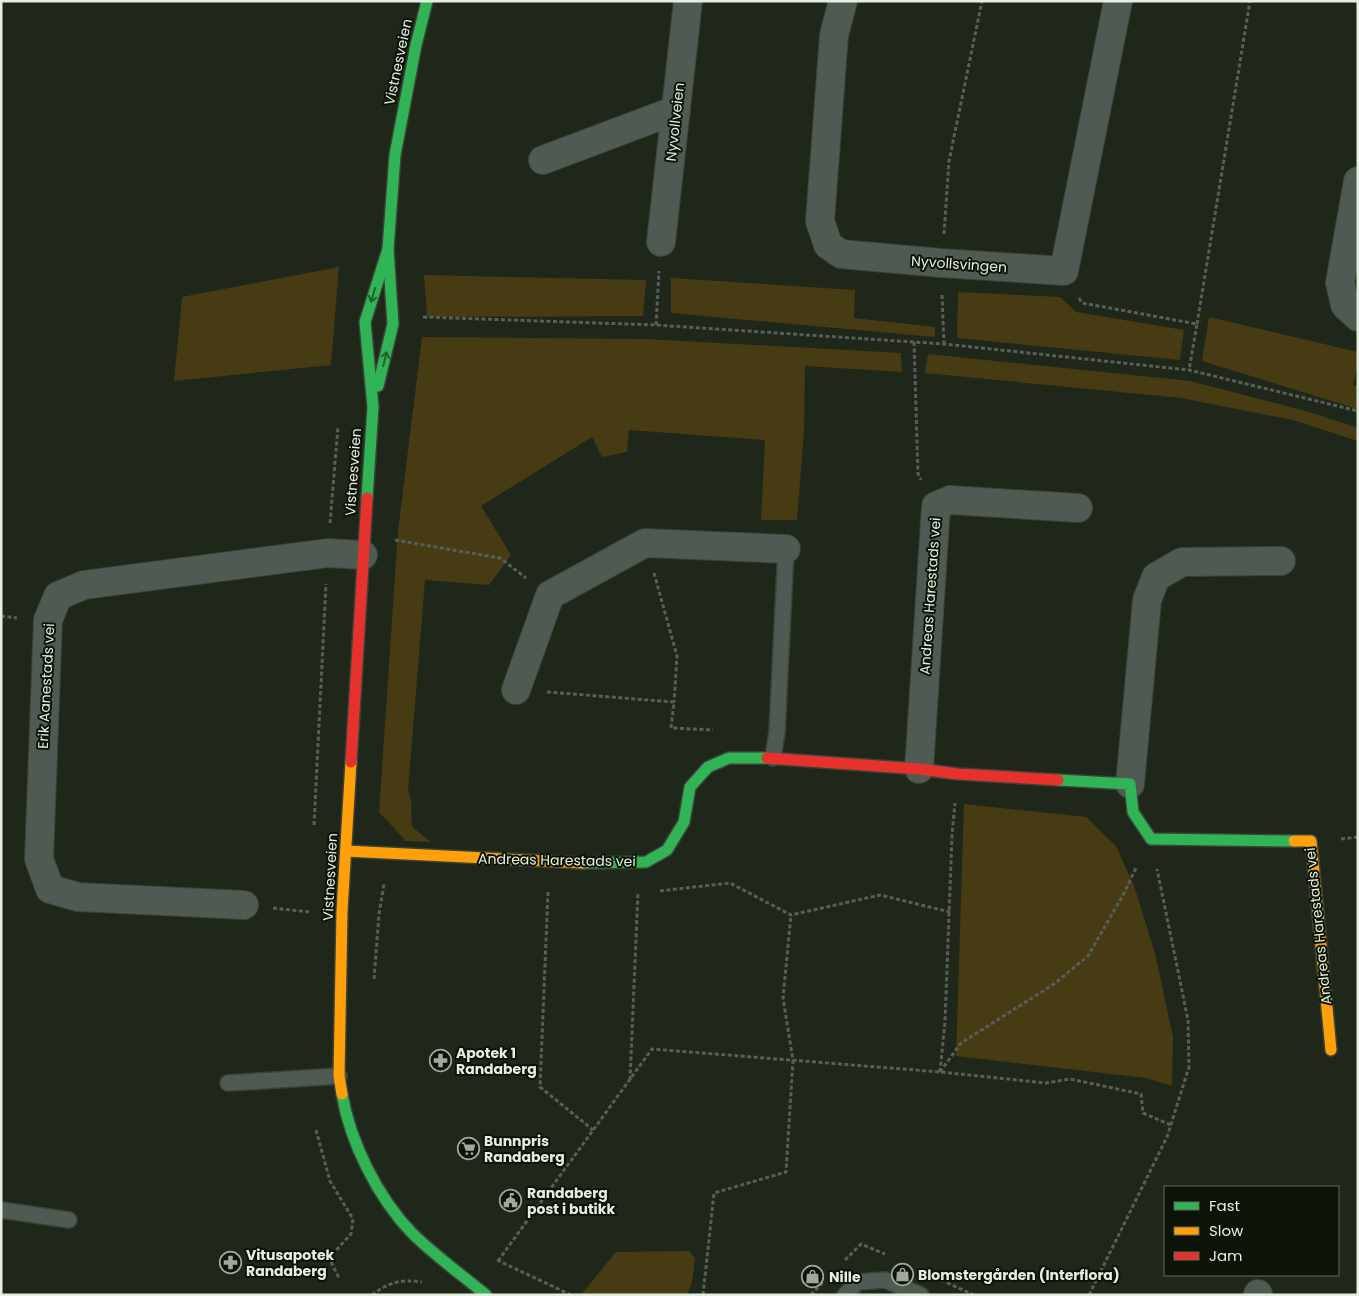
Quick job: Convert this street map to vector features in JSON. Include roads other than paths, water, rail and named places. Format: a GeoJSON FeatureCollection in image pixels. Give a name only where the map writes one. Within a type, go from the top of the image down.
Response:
{"type":"FeatureCollection","features":[{"type":"Feature","properties":{"kind":"main road","name":"Vistnesveien"},"geometry":{"type":"LineString","coordinates":[[373,407],[393,324],[388,249],[394,155],[416,45],[427,1]]}},
{"type":"Feature","properties":{"kind":"main road","name":"Vistnesveien"},"geometry":{"type":"LineString","coordinates":[[388,249],[365,322],[373,407],[342,911],[339,1076],[345,1113],[356,1145],[388,1206],[412,1234],[486,1295]]}},
{"type":"Feature","properties":{"kind":"main road","name":"Andreas Harestads vei"},"geometry":{"type":"LineString","coordinates":[[346,851],[549,862],[646,862],[667,850],[684,822],[690,786],[708,767],[730,758],[773,758],[919,769],[958,774],[1130,784],[1133,812],[1151,839],[1311,841],[1331,1050]]}},
{"type":"Feature","properties":{"kind":"street","name":"Nyvollveien"},"geometry":{"type":"LineString","coordinates":[[661,242],[688,1]]}},
{"type":"Feature","properties":{"kind":"street","name":"Nyvollsvingen"},"geometry":{"type":"LineString","coordinates":[[843,1],[834,35],[820,221],[828,245],[841,254],[1064,271],[1118,1]]}},
{"type":"Feature","properties":{"kind":"street"},"geometry":{"type":"LineString","coordinates":[[543,160],[676,110]]}},
{"type":"Feature","properties":{"kind":"street"},"geometry":{"type":"LineString","coordinates":[[1358,180],[1340,283],[1345,306],[1358,317]]}},
{"type":"Feature","properties":{"kind":"street","name":"Andreas Harestads vei"},"geometry":{"type":"LineString","coordinates":[[919,769],[936,506],[950,500],[1078,508]]}},
{"type":"Feature","properties":{"kind":"street"},"geometry":{"type":"LineString","coordinates":[[516,690],[550,596],[645,543],[786,549]]}},
{"type":"Feature","properties":{"kind":"street","name":"Erik Aanestads vei"},"geometry":{"type":"LineString","coordinates":[[244,905],[78,897],[50,889],[39,859],[48,620],[58,596],[84,585],[328,553],[363,555]]}},
{"type":"Feature","properties":{"kind":"street"},"geometry":{"type":"LineString","coordinates":[[1130,784],[1147,600],[1156,577],[1182,562],[1281,561]]}},
{"type":"Feature","properties":{"kind":"lane"},"geometry":{"type":"LineString","coordinates":[[773,758],[777,732],[786,549]]}},
{"type":"Feature","properties":{"kind":"lane"},"geometry":{"type":"LineString","coordinates":[[228,1083],[339,1076]]}},
{"type":"Feature","properties":{"kind":"lane"},"geometry":{"type":"LineString","coordinates":[[1,1210],[69,1220]]}},
{"type":"Feature","properties":{"kind":"lane"},"geometry":{"type":"LineString","coordinates":[[845,1295],[858,1282],[884,1280],[920,1295]]}},
{"type":"Feature","properties":{"kind":"place","name":"Apotek 1 Randaberg"},"geometry":{"type":"Point","coordinates":[440,1061]}},
{"type":"Feature","properties":{"kind":"place","name":"Bunnpris Randaberg"},"geometry":{"type":"Point","coordinates":[468,1149]}},
{"type":"Feature","properties":{"kind":"place","name":"Randaberg post i butikk"},"geometry":{"type":"Point","coordinates":[511,1201]}},
{"type":"Feature","properties":{"kind":"place","name":"Vitusapotek Randaberg"},"geometry":{"type":"Point","coordinates":[230,1263]}},
{"type":"Feature","properties":{"kind":"place","name":"Blomstergården (Interflora)"},"geometry":{"type":"Point","coordinates":[902,1275]}},
{"type":"Feature","properties":{"kind":"place","name":"Nille"},"geometry":{"type":"Point","coordinates":[813,1277]}}]}
